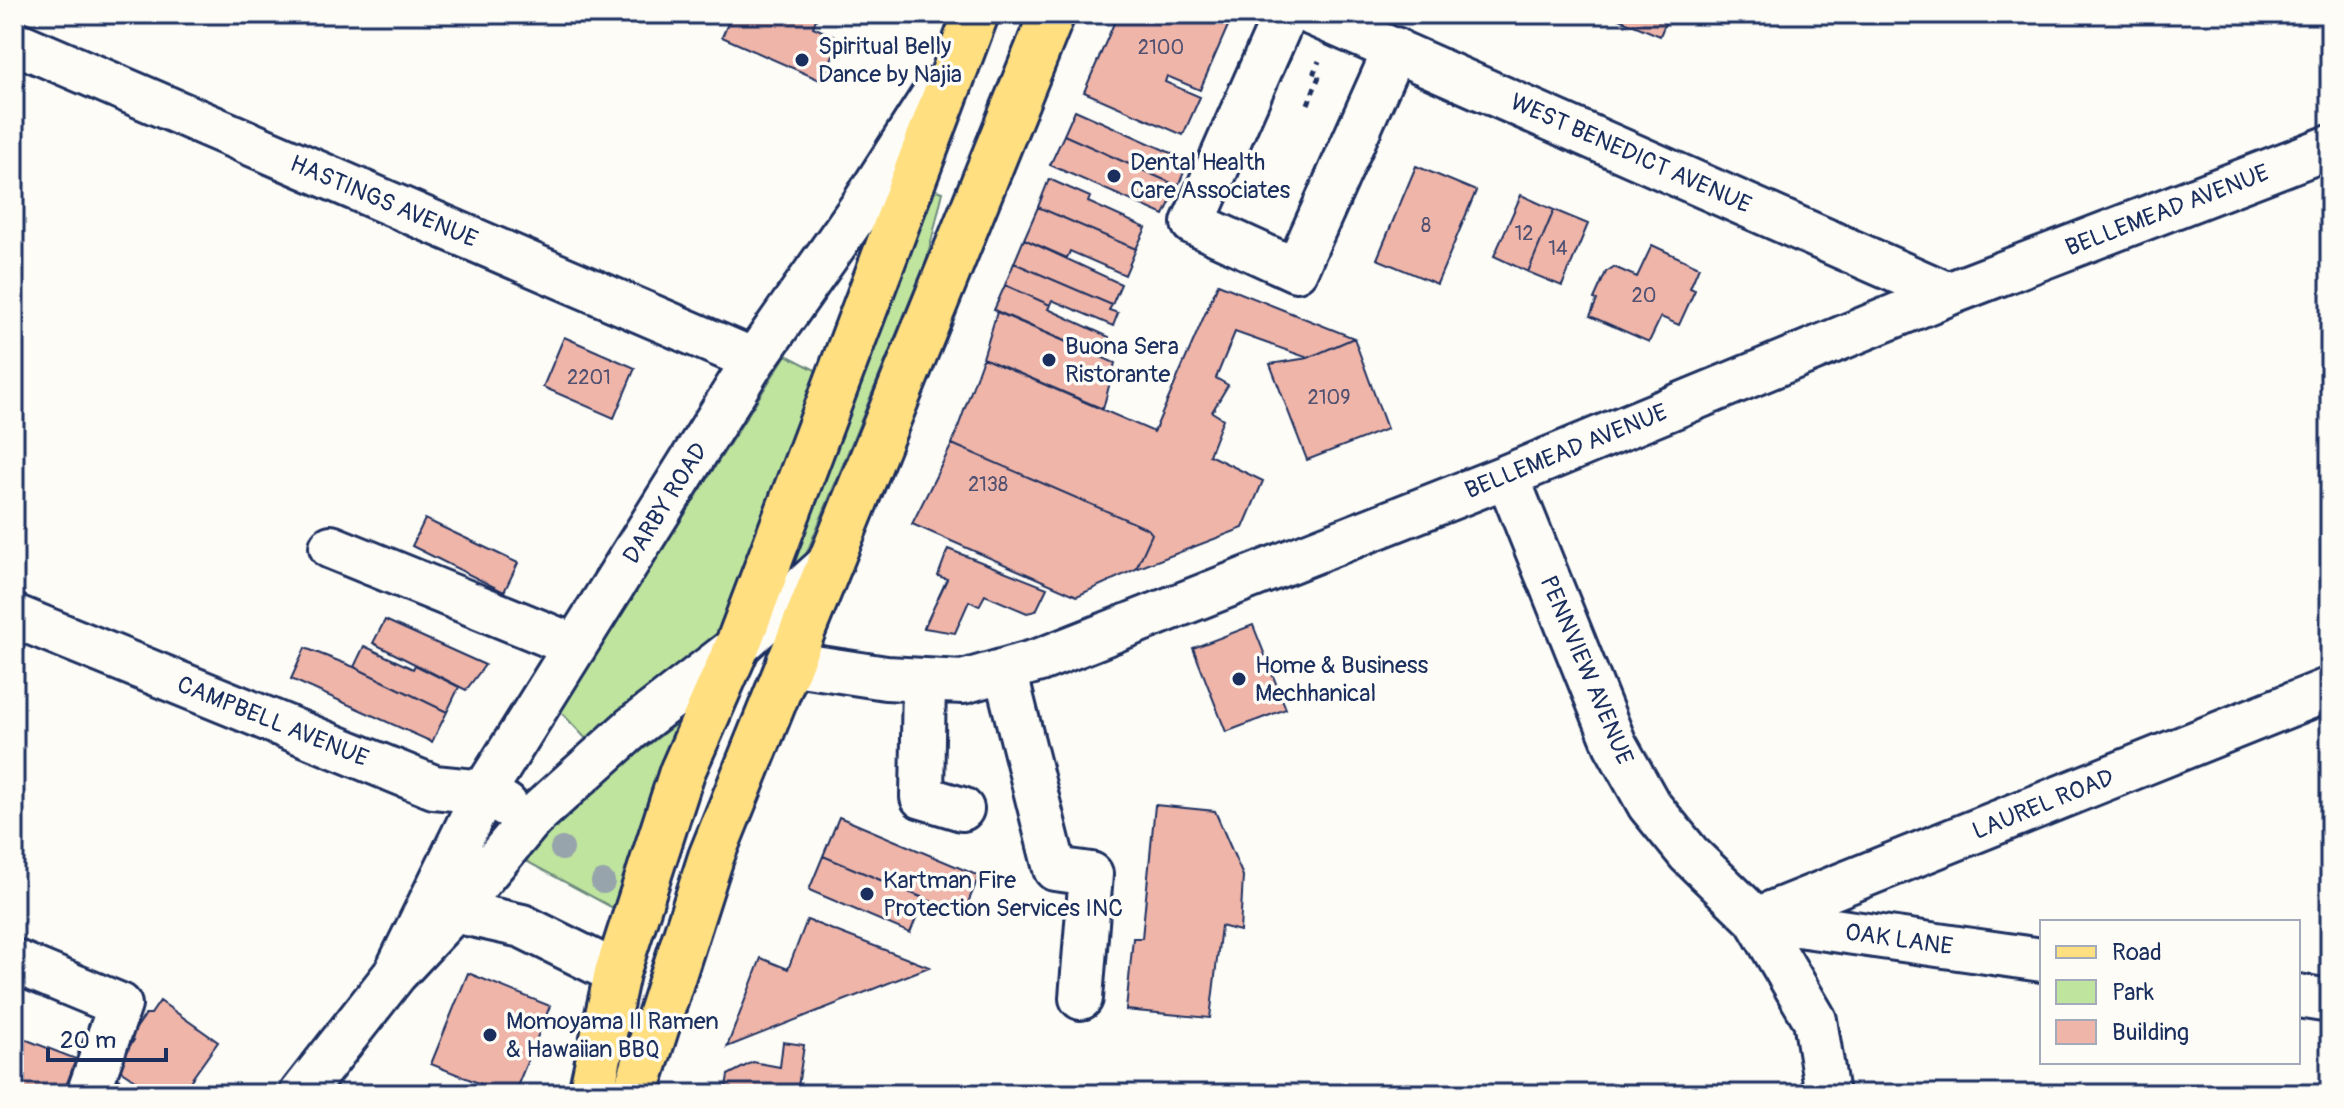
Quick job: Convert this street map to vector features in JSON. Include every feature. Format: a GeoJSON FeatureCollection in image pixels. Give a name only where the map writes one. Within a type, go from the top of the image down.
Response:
{"type":"FeatureCollection","features":[{"type":"Feature","properties":{"kind":"main road","name":"DARBY ROAD"},"geometry":{"type":"LineString","coordinates":[[635,1094],[711,857],[1052,14]]}},
{"type":"Feature","properties":{"kind":"main road","name":"DARBY ROAD"},"geometry":{"type":"LineString","coordinates":[[591,1094],[617,973],[682,772],[737,647],[969,31]]}},
{"type":"Feature","properties":{"kind":"street"},"geometry":{"type":"LineString","coordinates":[[1285,14],[1193,223],[1296,270],[1395,49]]}},
{"type":"Feature","properties":{"kind":"street","name":"WEST BENEDICT AVENUE"},"geometry":{"type":"LineString","coordinates":[[1312,14],[1948,294]]}},
{"type":"Feature","properties":{"kind":"street","name":"DARBY ROAD"},"geometry":{"type":"LineString","coordinates":[[317,1088],[395,974],[484,792],[754,360],[862,206],[969,31]]}},
{"type":"Feature","properties":{"kind":"street","name":"HASTINGS AVENUE"},"geometry":{"type":"LineString","coordinates":[[14,42],[754,360]]}},
{"type":"Feature","properties":{"kind":"street","name":"BELLEMEAD AVENUE"},"geometry":{"type":"LineString","coordinates":[[788,663],[886,678],[963,682],[1040,660],[1507,476],[1948,294],[2330,147]]}},
{"type":"Feature","properties":{"kind":"street","name":"PENNVIEW AVENUE"},"geometry":{"type":"LineString","coordinates":[[1507,476],[1615,744],[1642,793],[1689,854],[1756,919],[1815,1020],[1827,1094]]}},
{"type":"Feature","properties":{"kind":"street"},"geometry":{"type":"LineString","coordinates":[[331,547],[575,646]]}},
{"type":"Feature","properties":{"kind":"street","name":"DARBY ROAD"},"geometry":{"type":"LineString","coordinates":[[395,974],[454,911],[531,819],[632,728],[737,647],[831,562]]}},
{"type":"Feature","properties":{"kind":"street","name":"CAMPBELL AVENUE"},"geometry":{"type":"LineString","coordinates":[[14,616],[434,787],[484,792],[531,819]]}},
{"type":"Feature","properties":{"kind":"street"},"geometry":{"type":"LineString","coordinates":[[1005,670],[1055,869],[1091,874],[1081,998]]}},
{"type":"Feature","properties":{"kind":"street"},"geometry":{"type":"LineString","coordinates":[[924,680],[922,797],[962,809]]}},
{"type":"Feature","properties":{"kind":"street","name":"LAUREL ROAD"},"geometry":{"type":"LineString","coordinates":[[1756,919],[2330,689]]}},
{"type":"Feature","properties":{"kind":"street"},"geometry":{"type":"LineString","coordinates":[[454,911],[522,926],[617,973]]}},
{"type":"Feature","properties":{"kind":"street","name":"OAK LANE"},"geometry":{"type":"LineString","coordinates":[[1756,919],[2040,960]]}},
{"type":"Feature","properties":{"kind":"street"},"geometry":{"type":"LineString","coordinates":[[14,961],[120,1005],[88,1094]]}},
{"type":"Feature","properties":{"kind":"street"},"geometry":{"type":"LineString","coordinates":[[2300,996],[2330,1001]]}},
{"type":"Feature","properties":{"kind":"green space"},"geometry":{"type":"Polygon","coordinates":[[[932,189],[943,192],[927,259],[805,557],[784,580],[932,189]]]}},
{"type":"Feature","properties":{"kind":"green space"},"geometry":{"type":"Polygon","coordinates":[[[786,355],[825,375],[720,638],[587,740],[560,711],[786,355]]]}},
{"type":"Feature","properties":{"kind":"green space"},"geometry":{"type":"Polygon","coordinates":[[[676,724],[613,908],[524,860],[569,806],[676,724]]]}},
{"type":"Feature","properties":{"kind":"building","name":"Spiritual Belly Dance by Najia"},"geometry":{"type":"Polygon","coordinates":[[[732,14],[818,14],[813,27],[840,39],[822,81],[722,37],[732,14]]]}},
{"type":"Feature","properties":{"kind":"building"},"geometry":{"type":"Polygon","coordinates":[[[1118,14],[1220,14],[1231,19],[1200,90],[1167,76],[1165,82],[1200,97],[1183,135],[1084,92],[1118,14]]]}},
{"type":"Feature","properties":{"kind":"building"},"geometry":{"type":"Polygon","coordinates":[[[1607,14],[1669,14],[1660,36],[1607,14]]]}},
{"type":"Feature","properties":{"kind":"building"},"geometry":{"type":"Polygon","coordinates":[[[1075,110],[1189,161],[1178,186],[1064,135],[1075,110]]]}},
{"type":"Feature","properties":{"kind":"building","name":"Dental Health Care Associates"},"geometry":{"type":"Polygon","coordinates":[[[1064,135],[1178,186],[1164,215],[1050,165],[1064,135]]]}},
{"type":"Feature","properties":{"kind":"building"},"geometry":{"type":"Polygon","coordinates":[[[1416,166],[1476,191],[1437,284],[1377,259],[1416,166]]]}},
{"type":"Feature","properties":{"kind":"building"},"geometry":{"type":"Polygon","coordinates":[[[1049,179],[1090,197],[1088,202],[1146,228],[1136,249],[1038,207],[1049,179]]]}},
{"type":"Feature","properties":{"kind":"building"},"geometry":{"type":"Polygon","coordinates":[[[1521,195],[1554,210],[1528,272],[1494,256],[1521,195]]]}},
{"type":"Feature","properties":{"kind":"building"},"geometry":{"type":"Polygon","coordinates":[[[1038,207],[1136,249],[1125,275],[1070,251],[1067,258],[1024,239],[1038,207]]]}},
{"type":"Feature","properties":{"kind":"building"},"geometry":{"type":"Polygon","coordinates":[[[1554,210],[1588,224],[1562,286],[1528,272],[1554,210]]]}},
{"type":"Feature","properties":{"kind":"building"},"geometry":{"type":"Polygon","coordinates":[[[1024,239],[1121,284],[1112,305],[1014,263],[1024,239]]]}},
{"type":"Feature","properties":{"kind":"building"},"geometry":{"type":"Polygon","coordinates":[[[1652,245],[1699,267],[1690,288],[1695,290],[1679,325],[1661,317],[1649,342],[1590,316],[1606,272],[1614,267],[1637,277],[1652,245]]]}},
{"type":"Feature","properties":{"kind":"building"},"geometry":{"type":"Polygon","coordinates":[[[1014,263],[1112,305],[1109,310],[1118,313],[1113,326],[1052,300],[1050,305],[1005,285],[1014,263]]]}},
{"type":"Feature","properties":{"kind":"building"},"geometry":{"type":"Polygon","coordinates":[[[1218,284],[1354,338],[1308,358],[1235,332],[1216,378],[1228,385],[1212,412],[1223,419],[1209,455],[1263,481],[1243,528],[1136,569],[1152,534],[1148,529],[952,444],[983,358],[1154,432],[1218,284]]]}},
{"type":"Feature","properties":{"kind":"building"},"geometry":{"type":"Polygon","coordinates":[[[1005,285],[1109,337],[1103,351],[1097,348],[1095,354],[994,310],[1005,285]]]}},
{"type":"Feature","properties":{"kind":"building","name":"Buona Sera Ristorante"},"geometry":{"type":"Polygon","coordinates":[[[997,312],[1115,363],[1103,409],[983,358],[997,312]]]}},
{"type":"Feature","properties":{"kind":"building"},"geometry":{"type":"Polygon","coordinates":[[[564,337],[635,368],[614,418],[543,387],[564,337]]]}},
{"type":"Feature","properties":{"kind":"building"},"geometry":{"type":"Polygon","coordinates":[[[1354,338],[1387,429],[1307,460],[1270,364],[1308,358],[1354,338]]]}},
{"type":"Feature","properties":{"kind":"building"},"geometry":{"type":"Polygon","coordinates":[[[952,444],[1148,529],[1152,534],[1136,569],[1077,596],[912,524],[952,444]]]}},
{"type":"Feature","properties":{"kind":"building"},"geometry":{"type":"Polygon","coordinates":[[[425,519],[518,563],[504,592],[412,546],[425,519]]]}},
{"type":"Feature","properties":{"kind":"building"},"geometry":{"type":"Polygon","coordinates":[[[948,549],[1047,588],[1036,611],[1027,613],[985,595],[979,606],[969,601],[955,633],[924,628],[947,579],[938,576],[948,549]]]}},
{"type":"Feature","properties":{"kind":"building"},"geometry":{"type":"Polygon","coordinates":[[[385,620],[485,665],[466,690],[373,643],[385,620]]]}},
{"type":"Feature","properties":{"kind":"building","name":"Home & Business Mechhanical"},"geometry":{"type":"Polygon","coordinates":[[[1253,625],[1286,709],[1226,732],[1193,648],[1253,625]]]}},
{"type":"Feature","properties":{"kind":"building"},"geometry":{"type":"Polygon","coordinates":[[[364,646],[413,669],[415,665],[459,687],[447,712],[354,667],[364,646]]]}},
{"type":"Feature","properties":{"kind":"building"},"geometry":{"type":"Polygon","coordinates":[[[305,648],[354,667],[447,712],[432,742],[291,679],[305,648]]]}},
{"type":"Feature","properties":{"kind":"building"},"geometry":{"type":"Polygon","coordinates":[[[1155,805],[1215,811],[1243,876],[1240,931],[1221,926],[1210,1018],[1126,1010],[1133,938],[1142,938],[1155,805]]]}},
{"type":"Feature","properties":{"kind":"building"},"geometry":{"type":"Polygon","coordinates":[[[839,817],[979,876],[963,915],[823,856],[839,817]]]}},
{"type":"Feature","properties":{"kind":"building","name":"Kartman Fire Protection Services INC"},"geometry":{"type":"Polygon","coordinates":[[[823,856],[924,898],[910,933],[809,890],[823,856]]]}},
{"type":"Feature","properties":{"kind":"building"},"geometry":{"type":"Polygon","coordinates":[[[807,920],[929,967],[727,1047],[761,958],[788,969],[807,920]]]}},
{"type":"Feature","properties":{"kind":"building","name":"Momoyama II Ramen & Hawaiian BBQ"},"geometry":{"type":"Polygon","coordinates":[[[468,973],[550,1006],[514,1094],[506,1094],[431,1064],[468,973]]]}},
{"type":"Feature","properties":{"kind":"building"},"geometry":{"type":"Polygon","coordinates":[[[160,1001],[218,1042],[181,1094],[108,1094],[119,1079],[133,1088],[137,1081],[115,1067],[134,1040],[130,1037],[146,1014],[151,1014],[160,1001]]]}},
{"type":"Feature","properties":{"kind":"building"},"geometry":{"type":"Polygon","coordinates":[[[14,1035],[76,1059],[63,1094],[14,1094],[14,1035]]]}},
{"type":"Feature","properties":{"kind":"building"},"geometry":{"type":"Polygon","coordinates":[[[783,1042],[804,1045],[797,1094],[725,1094],[728,1075],[753,1062],[780,1067],[783,1042]]]}},
{"type":"Feature","properties":{"kind":"place","name":"Spiritual Belly Dance by Najia"},"geometry":{"type":"Point","coordinates":[802,60]}},
{"type":"Feature","properties":{"kind":"place","name":"Dental Health Care Associates"},"geometry":{"type":"Point","coordinates":[1114,176]}},
{"type":"Feature","properties":{"kind":"place","name":"Buona Sera Ristorante"},"geometry":{"type":"Point","coordinates":[1049,360]}},
{"type":"Feature","properties":{"kind":"place","name":"Home & Business Mechhanical"},"geometry":{"type":"Point","coordinates":[1239,679]}},
{"type":"Feature","properties":{"kind":"place","name":"Kartman Fire Protection Services INC"},"geometry":{"type":"Point","coordinates":[867,894]}},
{"type":"Feature","properties":{"kind":"place","name":"Momoyama II Ramen & Hawaiian BBQ"},"geometry":{"type":"Point","coordinates":[490,1035]}}]}
